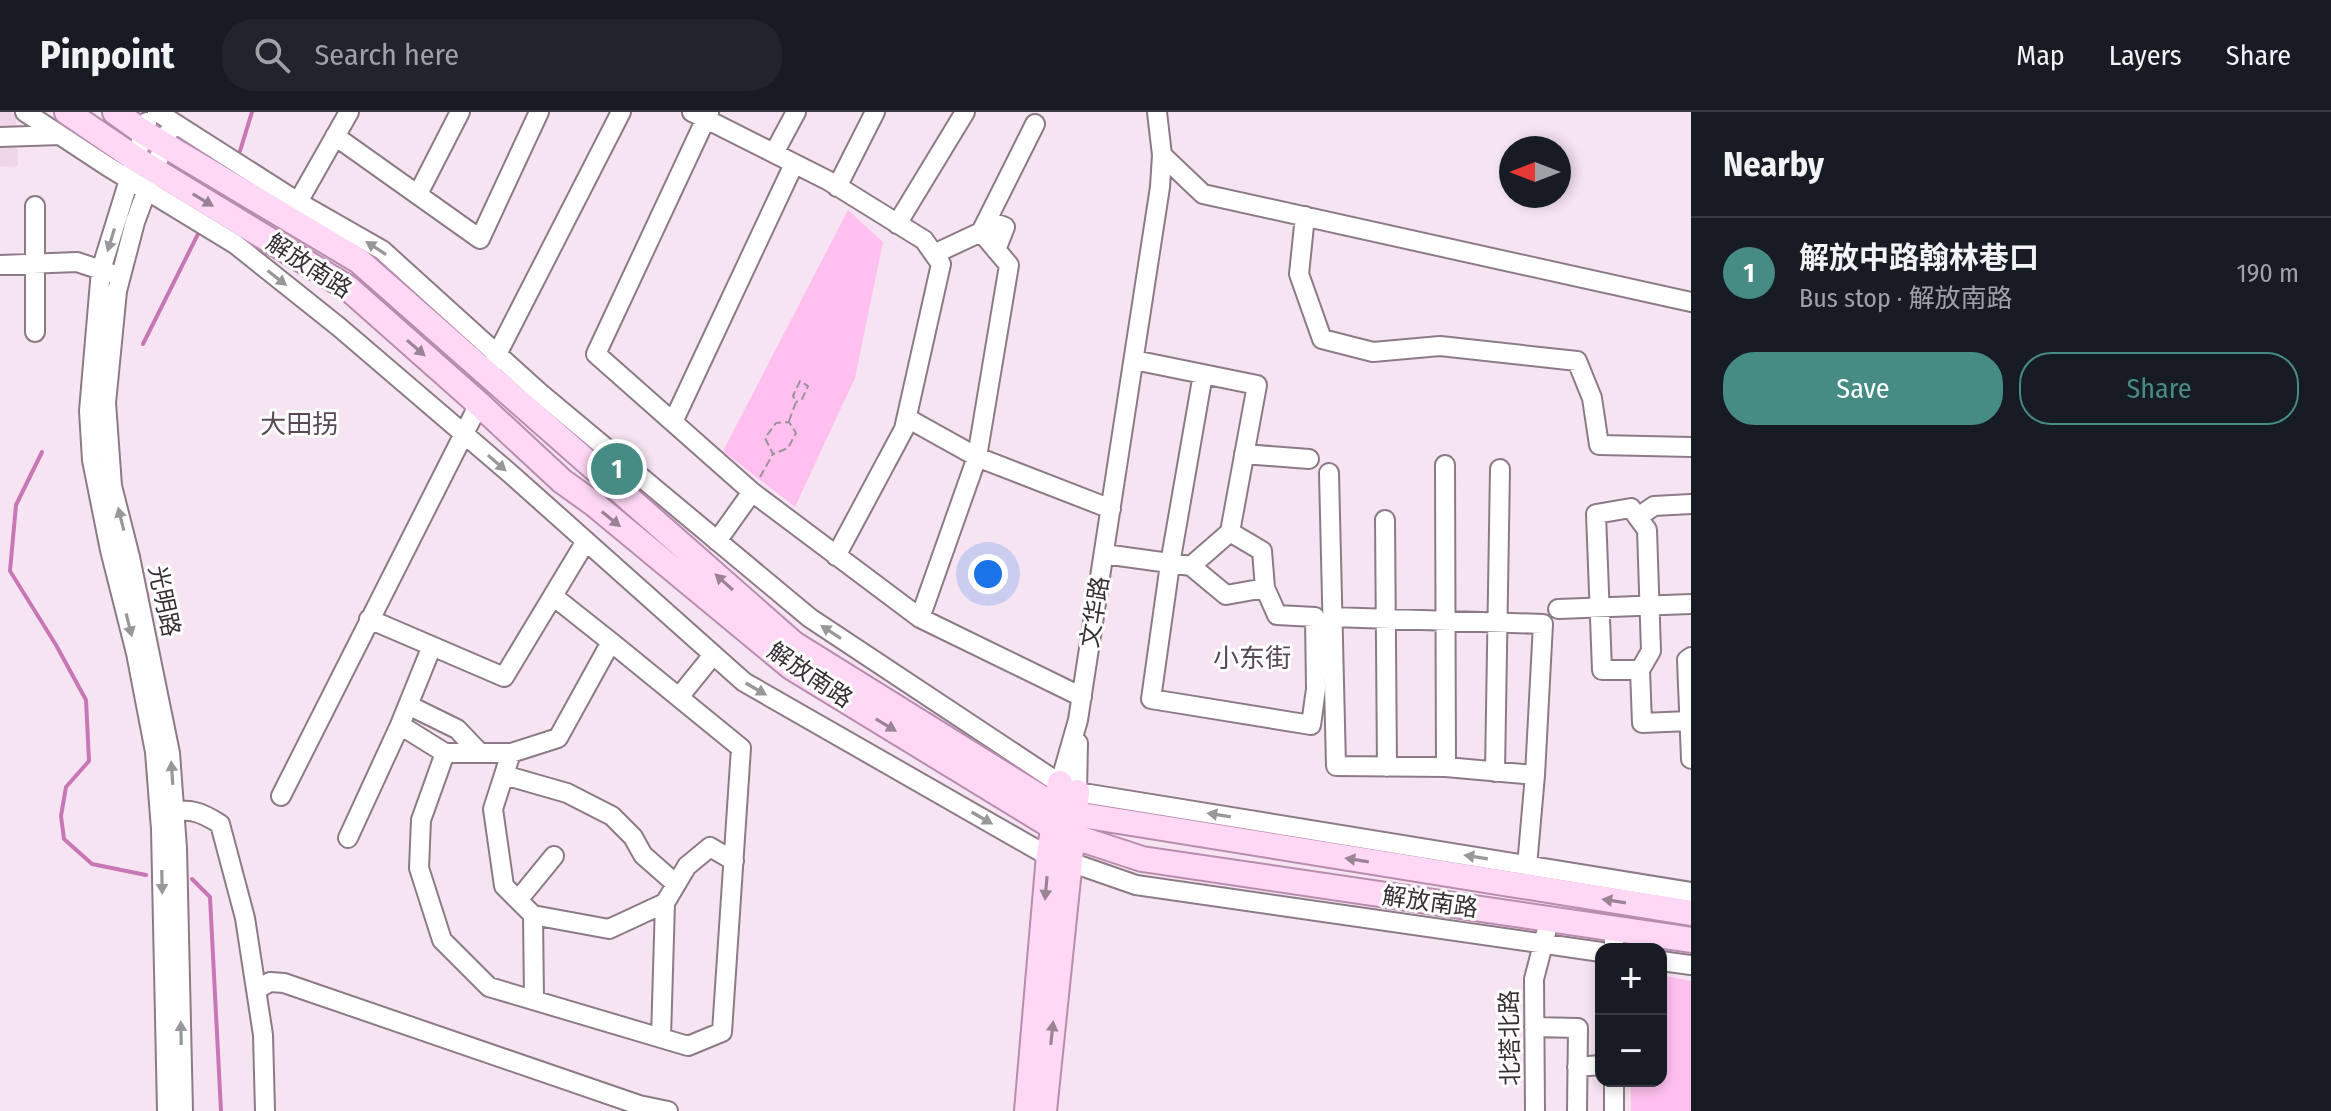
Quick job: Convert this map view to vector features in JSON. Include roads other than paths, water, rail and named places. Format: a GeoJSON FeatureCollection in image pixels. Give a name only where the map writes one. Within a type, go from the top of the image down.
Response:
{"type":"FeatureCollection","features":[{"type":"Feature","properties":{"kind":"main road","name":"解放南路"},"geometry":{"type":"LineString","coordinates":[[115,112],[161,122],[359,261],[492,363],[794,644],[1142,859],[1550,919],[1614,939],[1691,940]]}},
{"type":"Feature","properties":{"kind":"main road","name":"解放南路"},"geometry":{"type":"LineString","coordinates":[[63,124],[99,134],[142,175],[348,288],[562,481],[791,667],[1065,810],[1691,913]]}},
{"type":"Feature","properties":{"kind":"main road","name":"文华路"},"geometry":{"type":"LineString","coordinates":[[1027,1111],[1065,810]]}},
{"type":"Feature","properties":{"kind":"main road","name":"文华路"},"geometry":{"type":"LineString","coordinates":[[1044,1111],[1059,858]]}},
{"type":"Feature","properties":{"kind":"street"},"geometry":{"type":"LineString","coordinates":[[25,112],[63,124],[142,175],[235,244],[339,327],[465,435],[744,682],[1059,858],[1136,885],[1595,951]]}},
{"type":"Feature","properties":{"kind":"street"},"geometry":{"type":"LineString","coordinates":[[298,202],[349,112]]}},
{"type":"Feature","properties":{"kind":"street"},"geometry":{"type":"LineString","coordinates":[[418,194],[460,112]]}},
{"type":"Feature","properties":{"kind":"street"},"geometry":{"type":"LineString","coordinates":[[335,136],[480,239],[539,112]]}},
{"type":"Feature","properties":{"kind":"street"},"geometry":{"type":"LineString","coordinates":[[492,363],[621,112]]}},
{"type":"Feature","properties":{"kind":"street"},"geometry":{"type":"LineString","coordinates":[[774,153],[796,112]]}},
{"type":"Feature","properties":{"kind":"street"},"geometry":{"type":"LineString","coordinates":[[837,187],[875,112]]}},
{"type":"Feature","properties":{"kind":"street"},"geometry":{"type":"LineString","coordinates":[[897,224],[965,112]]}},
{"type":"Feature","properties":{"kind":"street","name":"文华路"},"geometry":{"type":"LineString","coordinates":[[1065,810],[1160,187],[1162,155],[1157,112]]}},
{"type":"Feature","properties":{"kind":"street"},"geometry":{"type":"LineString","coordinates":[[836,556],[904,429],[941,264],[924,240],[837,187],[702,114],[596,354],[752,492],[836,556],[920,618],[1082,697]]}},
{"type":"Feature","properties":{"kind":"street"},"geometry":{"type":"LineString","coordinates":[[99,134],[161,122],[382,250],[492,363],[540,393],[810,618],[1065,810],[1527,866],[1691,892]]}},
{"type":"Feature","properties":{"kind":"street","name":"光明路"},"geometry":{"type":"LineString","coordinates":[[161,122],[101,270],[102,345],[92,460],[110,550],[136,653],[167,813],[183,1111]]}},
{"type":"Feature","properties":{"kind":"street"},"geometry":{"type":"LineString","coordinates":[[0,137],[63,124]]}},
{"type":"Feature","properties":{"kind":"street"},"geometry":{"type":"LineString","coordinates":[[934,254],[984,226],[1035,124]]}},
{"type":"Feature","properties":{"kind":"street"},"geometry":{"type":"LineString","coordinates":[[1162,155],[1203,194],[1691,302]]}},
{"type":"Feature","properties":{"kind":"street"},"geometry":{"type":"LineString","coordinates":[[673,422],[794,164]]}},
{"type":"Feature","properties":{"kind":"street","name":"光明路"},"geometry":{"type":"LineString","coordinates":[[102,345],[135,222],[142,175]]}},
{"type":"Feature","properties":{"kind":"street"},"geometry":{"type":"LineString","coordinates":[[35,206],[35,332]]}},
{"type":"Feature","properties":{"kind":"street"},"geometry":{"type":"LineString","coordinates":[[1305,216],[1299,274],[1322,339],[1373,352],[1440,346],[1577,361],[1592,398],[1599,445],[1691,447]]}},
{"type":"Feature","properties":{"kind":"street"},"geometry":{"type":"LineString","coordinates":[[920,618],[977,457],[1009,265],[996,250],[984,226]]}},
{"type":"Feature","properties":{"kind":"street"},"geometry":{"type":"LineString","coordinates":[[0,265],[77,262],[121,276]]}},
{"type":"Feature","properties":{"kind":"street"},"geometry":{"type":"LineString","coordinates":[[1134,360],[1257,385],[1230,532],[1191,566]]}},
{"type":"Feature","properties":{"kind":"street"},"geometry":{"type":"LineString","coordinates":[[1203,374],[1170,564],[1151,699],[1311,725],[1316,689],[1315,617],[1277,615],[1265,588],[1262,551],[1230,532]]}},
{"type":"Feature","properties":{"kind":"street"},"geometry":{"type":"LineString","coordinates":[[281,796],[479,404]]}},
{"type":"Feature","properties":{"kind":"street"},"geometry":{"type":"LineString","coordinates":[[907,418],[977,457],[1111,509]]}},
{"type":"Feature","properties":{"kind":"street"},"geometry":{"type":"LineString","coordinates":[[1244,454],[1309,459]]}},
{"type":"Feature","properties":{"kind":"street"},"geometry":{"type":"LineString","coordinates":[[1445,465],[1446,767]]}},
{"type":"Feature","properties":{"kind":"street"},"geometry":{"type":"LineString","coordinates":[[1495,772],[1500,469]]}},
{"type":"Feature","properties":{"kind":"street"},"geometry":{"type":"LineString","coordinates":[[1329,473],[1336,766],[1446,767],[1535,775]]}},
{"type":"Feature","properties":{"kind":"street"},"geometry":{"type":"LineString","coordinates":[[717,541],[752,492]]}},
{"type":"Feature","properties":{"kind":"street"},"geometry":{"type":"LineString","coordinates":[[1638,517],[1654,506],[1691,504]]}},
{"type":"Feature","properties":{"kind":"street"},"geometry":{"type":"LineString","coordinates":[[1640,670],[1602,670],[1596,514],[1631,508],[1647,530],[1651,651],[1640,670],[1642,723],[1689,721]]}},
{"type":"Feature","properties":{"kind":"street"},"geometry":{"type":"LineString","coordinates":[[1385,520],[1387,767]]}},
{"type":"Feature","properties":{"kind":"street"},"geometry":{"type":"LineString","coordinates":[[369,619],[504,677],[586,541]]}},
{"type":"Feature","properties":{"kind":"street"},"geometry":{"type":"LineString","coordinates":[[1104,554],[1191,566],[1226,595],[1265,588]]}},
{"type":"Feature","properties":{"kind":"street"},"geometry":{"type":"LineString","coordinates":[[445,753],[421,820],[419,868],[442,940],[489,987],[688,1046],[722,1032],[741,748],[553,596]]}},
{"type":"Feature","properties":{"kind":"street"},"geometry":{"type":"LineString","coordinates":[[1558,609],[1691,604]]}},
{"type":"Feature","properties":{"kind":"street"},"geometry":{"type":"LineString","coordinates":[[1332,617],[1543,624],[1527,866]]}},
{"type":"Feature","properties":{"kind":"street"},"geometry":{"type":"LineString","coordinates":[[400,725],[445,753],[511,753],[558,738],[611,642]]}},
{"type":"Feature","properties":{"kind":"street"},"geometry":{"type":"LineString","coordinates":[[348,838],[432,646]]}},
{"type":"Feature","properties":{"kind":"street"},"geometry":{"type":"LineString","coordinates":[[679,697],[713,655]]}},
{"type":"Feature","properties":{"kind":"street"},"geometry":{"type":"LineString","coordinates":[[1691,657],[1687,660],[1691,759]]}},
{"type":"Feature","properties":{"kind":"street"},"geometry":{"type":"LineString","coordinates":[[408,705],[457,729],[480,753]]}},
{"type":"Feature","properties":{"kind":"street"},"geometry":{"type":"LineString","coordinates":[[511,753],[493,809],[504,886],[533,915],[609,929],[665,903]]}},
{"type":"Feature","properties":{"kind":"street"},"geometry":{"type":"LineString","coordinates":[[504,775],[567,793],[612,816],[633,837],[643,855],[676,884]]}},
{"type":"Feature","properties":{"kind":"street"},"geometry":{"type":"LineString","coordinates":[[167,813],[202,812],[220,824],[245,918],[263,1035],[265,1111]]}},
{"type":"Feature","properties":{"kind":"street","name":"光明路"},"geometry":{"type":"LineString","coordinates":[[167,813],[167,1111]]}},
{"type":"Feature","properties":{"kind":"street"},"geometry":{"type":"LineString","coordinates":[[661,1038],[665,903],[687,866],[710,847],[734,861]]}},
{"type":"Feature","properties":{"kind":"street"},"geometry":{"type":"LineString","coordinates":[[518,900],[554,856]]}},
{"type":"Feature","properties":{"kind":"street"},"geometry":{"type":"LineString","coordinates":[[533,915],[534,1000]]}},
{"type":"Feature","properties":{"kind":"street","name":"北塔北路"},"geometry":{"type":"LineString","coordinates":[[1535,1111],[1534,979],[1550,919]]}},
{"type":"Feature","properties":{"kind":"street"},"geometry":{"type":"LineString","coordinates":[[1667,962],[1691,965]]}},
{"type":"Feature","properties":{"kind":"street"},"geometry":{"type":"LineString","coordinates":[[256,990],[270,982],[284,983],[639,1105],[668,1111]]}},
{"type":"Feature","properties":{"kind":"street"},"geometry":{"type":"LineString","coordinates":[[1534,1027],[1578,1028],[1577,1111]]}},
{"type":"Feature","properties":{"kind":"street"},"geometry":{"type":"LineString","coordinates":[[1577,1067],[1595,1066]]}},
{"type":"Feature","properties":{"kind":"street"},"geometry":{"type":"LineString","coordinates":[[1614,1087],[1614,1111]]}},
{"type":"Feature","properties":{"kind":"waterway"},"geometry":{"type":"LineString","coordinates":[[240,151],[252,112]]}},
{"type":"Feature","properties":{"kind":"waterway"},"geometry":{"type":"LineString","coordinates":[[143,344],[199,232]]}},
{"type":"Feature","properties":{"kind":"waterway"},"geometry":{"type":"LineString","coordinates":[[42,452],[16,505],[10,571],[86,700],[89,761],[66,787],[61,816],[64,839],[92,864],[146,875]]}},
{"type":"Feature","properties":{"kind":"waterway"},"geometry":{"type":"LineString","coordinates":[[192,879],[210,897],[221,1111]]}},
{"type":"Feature","properties":{"kind":"place","name":"解放中路翰林巷口"},"geometry":{"type":"Point","coordinates":[617,469]}},
{"type":"Feature","properties":{"kind":"district","name":"大田拐"},"geometry":{"type":"Point","coordinates":[299,424]}},
{"type":"Feature","properties":{"kind":"district","name":"小东街"},"geometry":{"type":"Point","coordinates":[1252,658]}}]}
